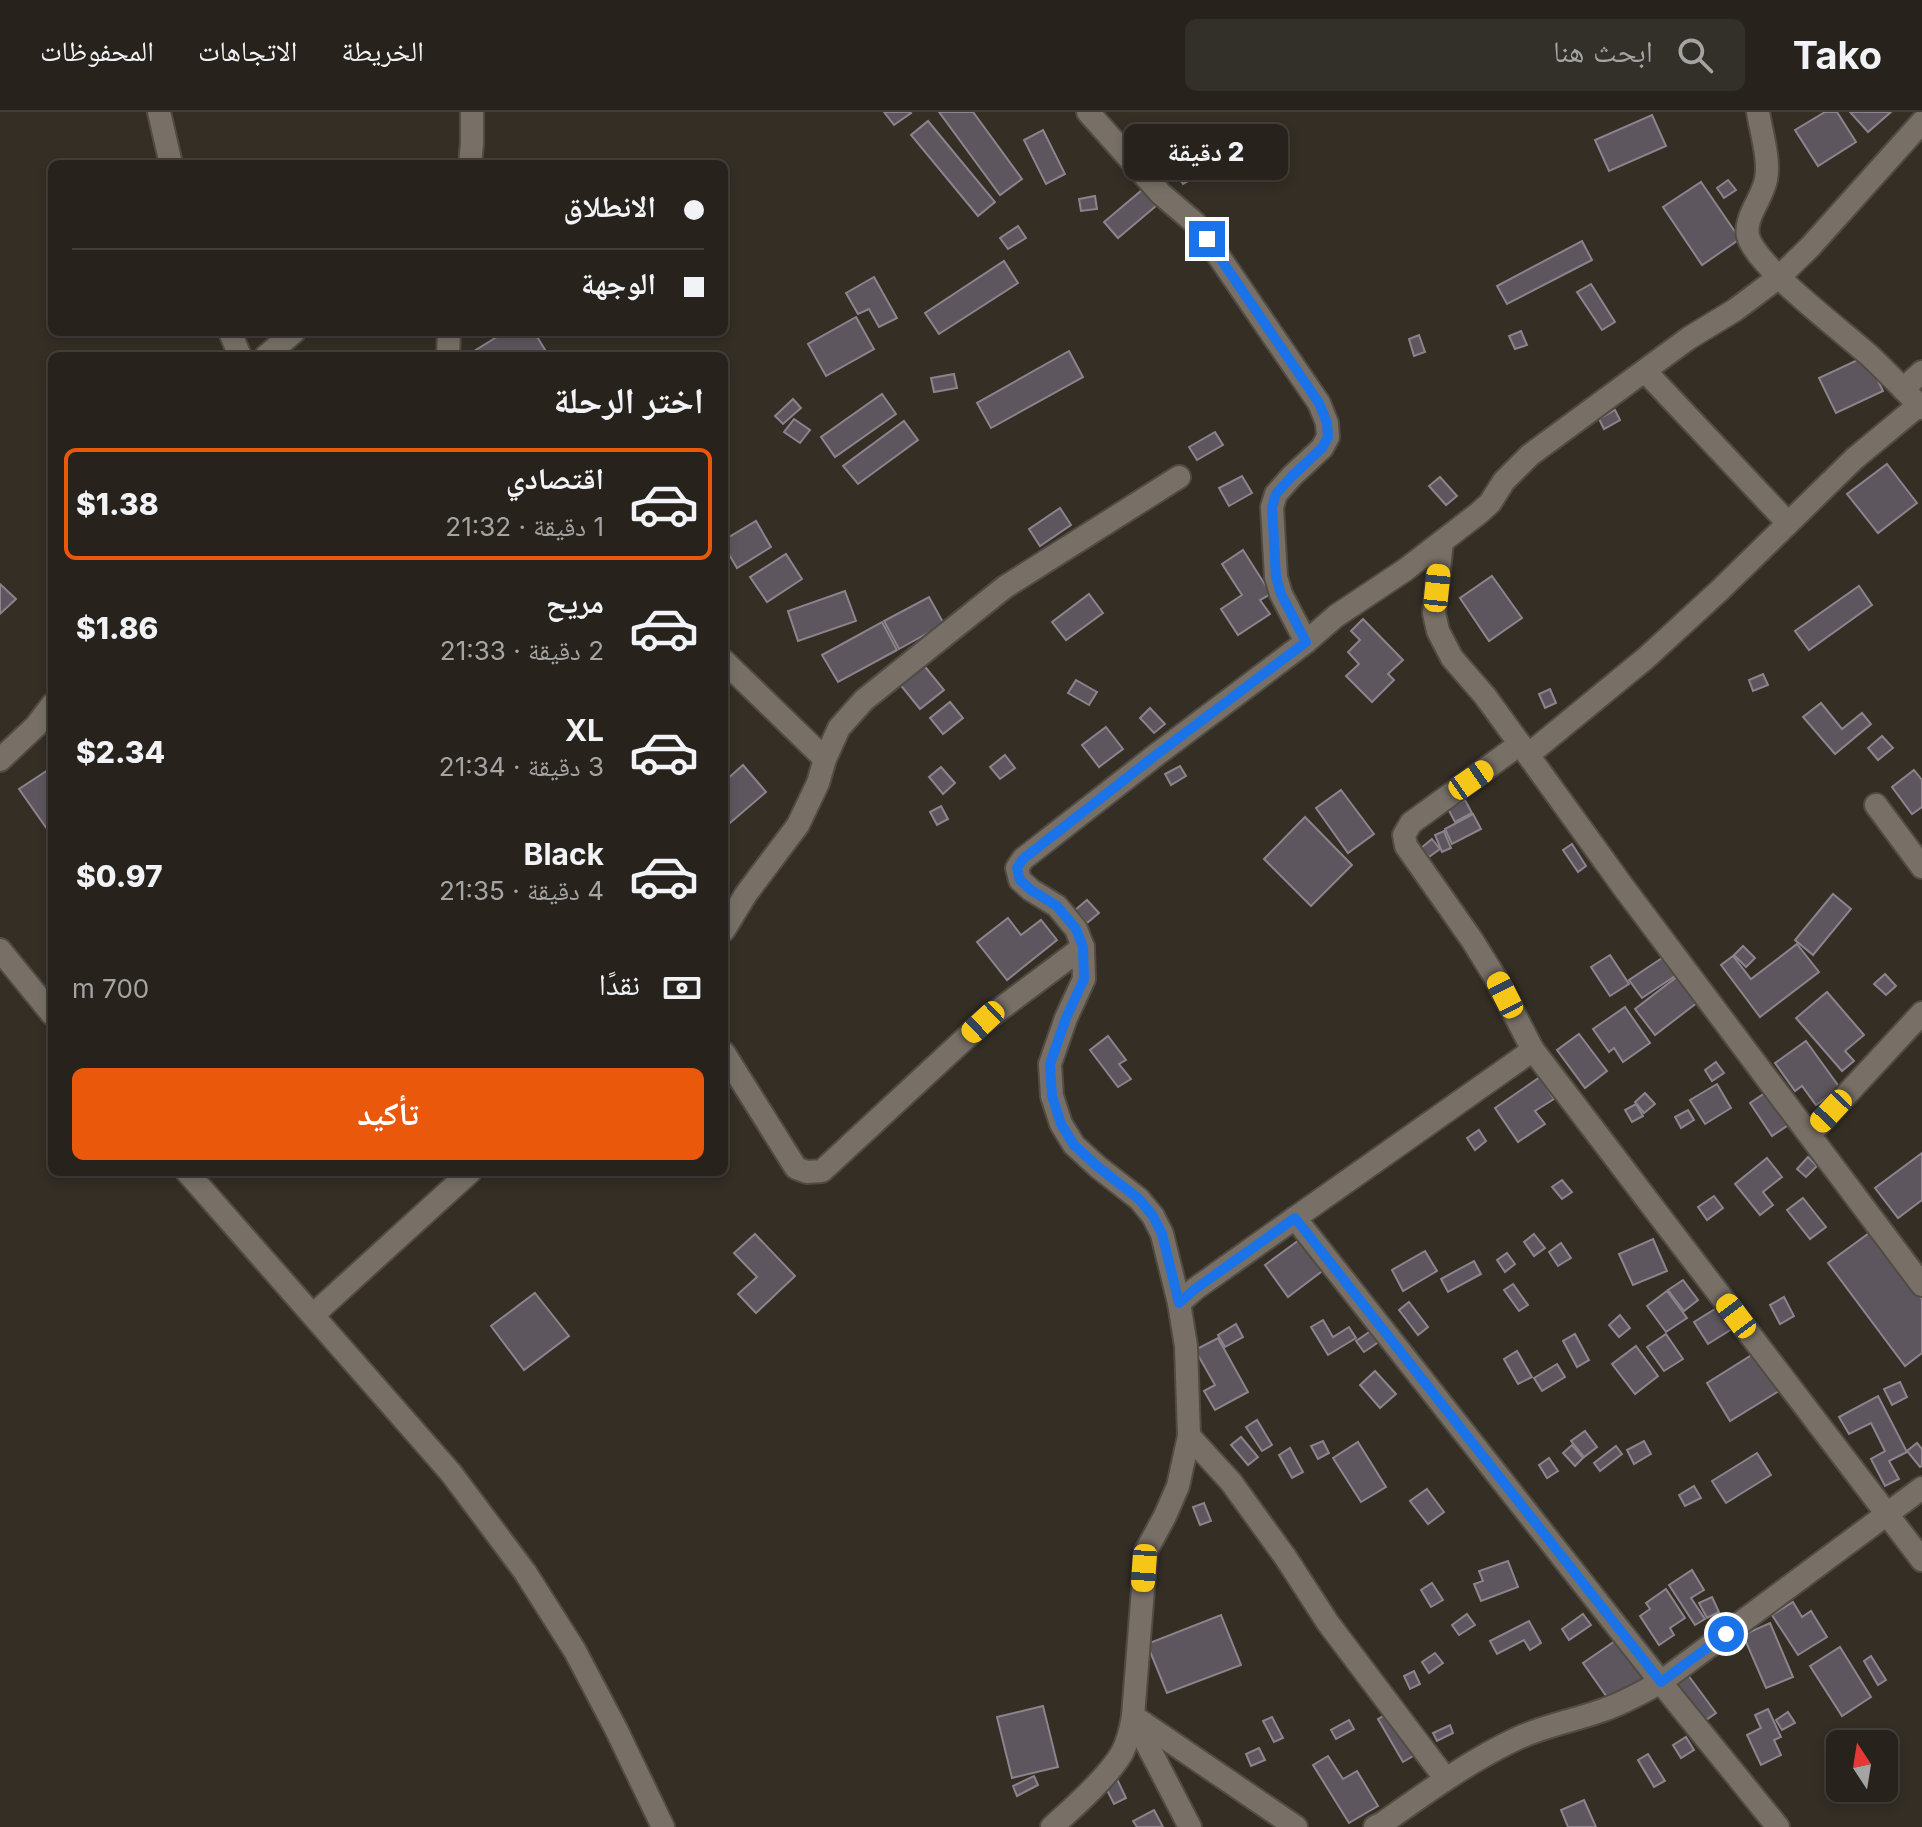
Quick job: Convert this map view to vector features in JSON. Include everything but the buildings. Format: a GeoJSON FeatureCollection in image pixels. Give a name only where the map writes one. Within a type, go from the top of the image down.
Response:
{"type":"FeatureCollection","features":[{"type":"Feature","properties":{"kind":"street"},"geometry":{"type":"LineString","coordinates":[[159,112],[170,160]]}},
{"type":"Feature","properties":{"kind":"street"},"geometry":{"type":"LineString","coordinates":[[470,160],[472,112]]}},
{"type":"Feature","properties":{"kind":"street"},"geometry":{"type":"LineString","coordinates":[[1088,112],[1161,194],[1195,223],[1323,413],[1328,437],[1322,448],[1276,494],[1272,507],[1276,577],[1281,594],[1306,642]]}},
{"type":"Feature","properties":{"kind":"street"},"geometry":{"type":"LineString","coordinates":[[1758,112],[1767,176],[1748,224],[1748,236],[1755,251],[1779,277],[1869,355],[1915,401]]}},
{"type":"Feature","properties":{"kind":"street"},"geometry":{"type":"LineString","coordinates":[[1052,1827],[1107,1772],[1130,1735],[1146,1551],[1178,1486],[1189,1436],[1186,1346],[1162,1234],[1153,1216],[1139,1199],[1074,1145],[1061,1124],[1052,1096],[1050,1064],[1084,979],[1083,947],[1076,929],[1057,906],[1020,880],[1017,868],[1023,859],[1336,616],[1442,542],[1490,503],[1504,481],[1530,455],[1689,338],[1735,310],[1779,277],[1922,122]]}},
{"type":"Feature","properties":{"kind":"street"},"geometry":{"type":"LineString","coordinates":[[271,352],[289,336]]}},
{"type":"Feature","properties":{"kind":"street"},"geometry":{"type":"LineString","coordinates":[[1645,371],[1788,523]]}},
{"type":"Feature","properties":{"kind":"street"},"geometry":{"type":"LineString","coordinates":[[1922,372],[1915,401],[1646,658],[1524,750],[1411,823],[1404,835],[1411,854],[1495,977],[1533,1050],[1922,1560]]}},
{"type":"Feature","properties":{"kind":"street"},"geometry":{"type":"LineString","coordinates":[[728,923],[798,825],[839,728],[864,700],[1005,587],[1179,477]]}},
{"type":"Feature","properties":{"kind":"street"},"geometry":{"type":"LineString","coordinates":[[1442,542],[1434,613],[1438,631],[1452,658],[1485,696],[1624,888],[1922,1285]]}},
{"type":"Feature","properties":{"kind":"street"},"geometry":{"type":"LineString","coordinates":[[728,665],[825,759]]}},
{"type":"Feature","properties":{"kind":"street"},"geometry":{"type":"LineString","coordinates":[[0,760],[48,710]]}},
{"type":"Feature","properties":{"kind":"street"},"geometry":{"type":"LineString","coordinates":[[1876,805],[1922,867]]}},
{"type":"Feature","properties":{"kind":"street"},"geometry":{"type":"LineString","coordinates":[[728,1059],[796,1168],[807,1172],[822,1171],[983,1022],[1083,947]]}},
{"type":"Feature","properties":{"kind":"street"},"geometry":{"type":"LineString","coordinates":[[0,950],[48,1009]]}},
{"type":"Feature","properties":{"kind":"street"},"geometry":{"type":"LineString","coordinates":[[1810,1134],[1920,1019]]}},
{"type":"Feature","properties":{"kind":"street"},"geometry":{"type":"LineString","coordinates":[[1179,1303],[1533,1050]]}},
{"type":"Feature","properties":{"kind":"street"},"geometry":{"type":"LineString","coordinates":[[191,1176],[451,1473],[525,1572],[575,1651],[663,1827]]}},
{"type":"Feature","properties":{"kind":"street"},"geometry":{"type":"LineString","coordinates":[[313,1315],[466,1176]]}},
{"type":"Feature","properties":{"kind":"street"},"geometry":{"type":"LineString","coordinates":[[1295,1218],[1778,1827]]}},
{"type":"Feature","properties":{"kind":"street"},"geometry":{"type":"LineString","coordinates":[[1189,1436],[1231,1482],[1328,1623],[1445,1778]]}},
{"type":"Feature","properties":{"kind":"street"},"geometry":{"type":"LineString","coordinates":[[1375,1827],[1445,1778],[1521,1737],[1605,1710],[1661,1682],[1922,1488]]}},
{"type":"Feature","properties":{"kind":"street"},"geometry":{"type":"LineString","coordinates":[[1133,1716],[1190,1827]]}},
{"type":"Feature","properties":{"kind":"street"},"geometry":{"type":"LineString","coordinates":[[1133,1716],[1296,1827]]}},
{"type":"Feature","properties":{"kind":"route"},"geometry":{"type":"LineString","coordinates":[[1207,239],[1319,403],[1327,423],[1328,437],[1322,448],[1276,494],[1272,507],[1276,577],[1281,594],[1306,642],[1023,859],[1017,868],[1020,880],[1057,906],[1076,929],[1083,947],[1084,979],[1050,1064],[1052,1096],[1061,1124],[1074,1145],[1139,1199],[1153,1216],[1162,1234],[1179,1303],[1295,1218],[1661,1682],[1726,1634]]}}]}
